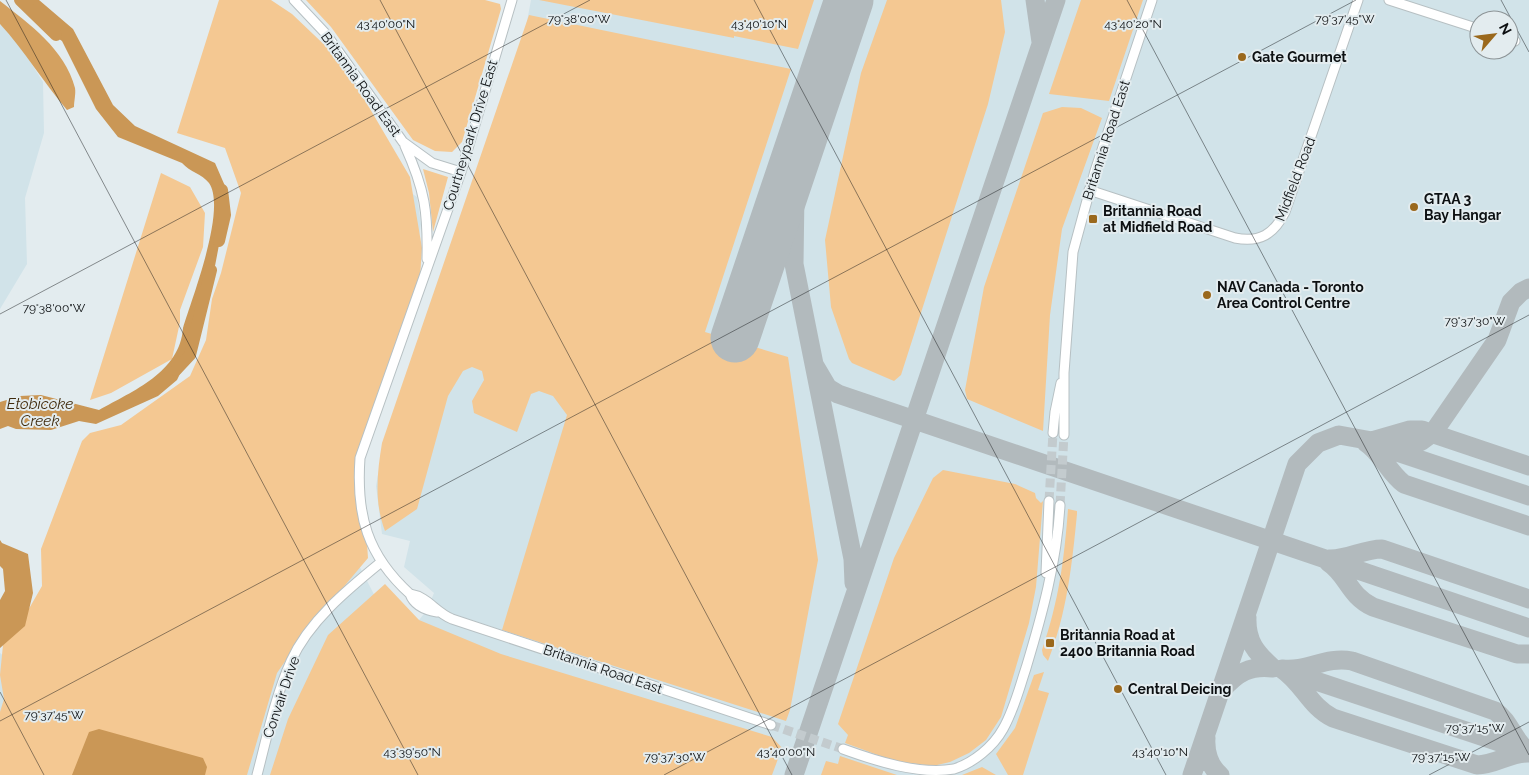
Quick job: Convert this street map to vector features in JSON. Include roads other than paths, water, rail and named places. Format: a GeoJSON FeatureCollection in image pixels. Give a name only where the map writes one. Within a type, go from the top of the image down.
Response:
{"type":"FeatureCollection","features":[{"type":"Feature","properties":{"kind":"street","name":"Britannia Road East"},"geometry":{"type":"LineString","coordinates":[[294,0],[326,34],[403,142],[419,156],[432,163],[461,172]]}},
{"type":"Feature","properties":{"kind":"street","name":"Courtneypark Drive East"},"geometry":{"type":"LineString","coordinates":[[426,268],[461,172],[512,0]]}},
{"type":"Feature","properties":{"kind":"street","name":"Britannia Road East"},"geometry":{"type":"LineString","coordinates":[[1064,435],[1064,373],[1073,252],[1089,190],[1152,0]]}},
{"type":"Feature","properties":{"kind":"street","name":"Midfield Road"},"geometry":{"type":"LineString","coordinates":[[1089,190],[1235,238],[1254,240],[1273,231],[1285,212],[1358,0]]}},
{"type":"Feature","properties":{"kind":"street"},"geometry":{"type":"LineString","coordinates":[[1390,0],[1469,26]]}},
{"type":"Feature","properties":{"kind":"street"},"geometry":{"type":"LineString","coordinates":[[403,142],[424,194],[427,223],[426,268]]}},
{"type":"Feature","properties":{"kind":"street","name":"Britannia Road East"},"geometry":{"type":"LineString","coordinates":[[426,268],[360,458],[358,487],[361,513],[369,540],[380,563],[410,594],[418,595],[430,603],[436,612],[452,619],[771,725]]}},
{"type":"Feature","properties":{"kind":"street","name":"Britannia Road East"},"geometry":{"type":"LineString","coordinates":[[1053,433],[1055,412],[1064,373]]}},
{"type":"Feature","properties":{"kind":"street"},"geometry":{"type":"LineString","coordinates":[[1047,585],[1046,540],[1049,500]]}},
{"type":"Feature","properties":{"kind":"street"},"geometry":{"type":"LineString","coordinates":[[843,750],[897,768],[924,772],[952,770],[970,762],[990,747],[1003,730],[1014,707],[1042,616],[1058,540],[1060,505]]}},
{"type":"Feature","properties":{"kind":"street","name":"Convair Drive"},"geometry":{"type":"LineString","coordinates":[[257,775],[276,704],[291,660],[306,637],[328,610],[380,563]]}},
{"type":"Feature","properties":{"kind":"water","name":"Etobicoke Creek"},"geometry":{"type":"Polygon","coordinates":[[[17,0],[39,0],[73,29],[113,105],[135,126],[215,163],[225,186],[222,229],[215,266],[198,310],[193,347],[177,380],[158,396],[96,424],[79,421],[51,430],[16,429],[8,426],[0,429],[0,402],[20,396],[41,395],[99,410],[153,378],[173,357],[180,343],[206,254],[214,212],[213,195],[209,183],[182,163],[118,137],[96,109],[62,41],[52,34],[33,9],[17,0]]]}},
{"type":"Feature","properties":{"kind":"water"},"geometry":{"type":"Polygon","coordinates":[[[0,540],[2,543],[28,554],[33,593],[25,626],[0,648],[0,600],[5,591],[3,569],[0,566],[0,540]]]}},
{"type":"Feature","properties":{"kind":"water"},"geometry":{"type":"Polygon","coordinates":[[[99,729],[203,758],[207,767],[205,775],[72,775],[89,732],[99,729]]]}},
{"type":"Feature","properties":{"kind":"waterway","name":"Etobicoke Creek"},"geometry":{"type":"LineString","coordinates":[[20,0],[56,35]]}},
{"type":"Feature","properties":{"kind":"waterway","name":"Etobicoke Creek"},"geometry":{"type":"LineString","coordinates":[[219,241],[225,215],[222,190]]}},
{"type":"Feature","properties":{"kind":"waterway","name":"Etobicoke Creek"},"geometry":{"type":"LineString","coordinates":[[176,370],[190,355],[211,270]]}},
{"type":"Feature","properties":{"kind":"tunnel"},"geometry":{"type":"LineString","coordinates":[[1049,501],[1053,433]]}},
{"type":"Feature","properties":{"kind":"tunnel"},"geometry":{"type":"LineString","coordinates":[[1060,505],[1064,435]]}},
{"type":"Feature","properties":{"kind":"tunnel"},"geometry":{"type":"LineString","coordinates":[[771,725],[843,749]]}},
{"type":"Feature","properties":{"kind":"place","name":"Gate Gourmet"},"geometry":{"type":"Point","coordinates":[1242,57]}},
{"type":"Feature","properties":{"kind":"place","name":"GTAA 3 Bay Hangar"},"geometry":{"type":"Point","coordinates":[1414,207]}},
{"type":"Feature","properties":{"kind":"place","name":"Britannia Road at Midfield Road"},"geometry":{"type":"Point","coordinates":[1093,219]}},
{"type":"Feature","properties":{"kind":"place","name":"NAV Canada - Toronto Area Control Centre"},"geometry":{"type":"Point","coordinates":[1207,295]}},
{"type":"Feature","properties":{"kind":"place","name":"Britannia Road at 2400 Britannia Road"},"geometry":{"type":"Point","coordinates":[1050,643]}},
{"type":"Feature","properties":{"kind":"place","name":"Central Deicing"},"geometry":{"type":"Point","coordinates":[1118,689]}}]}
